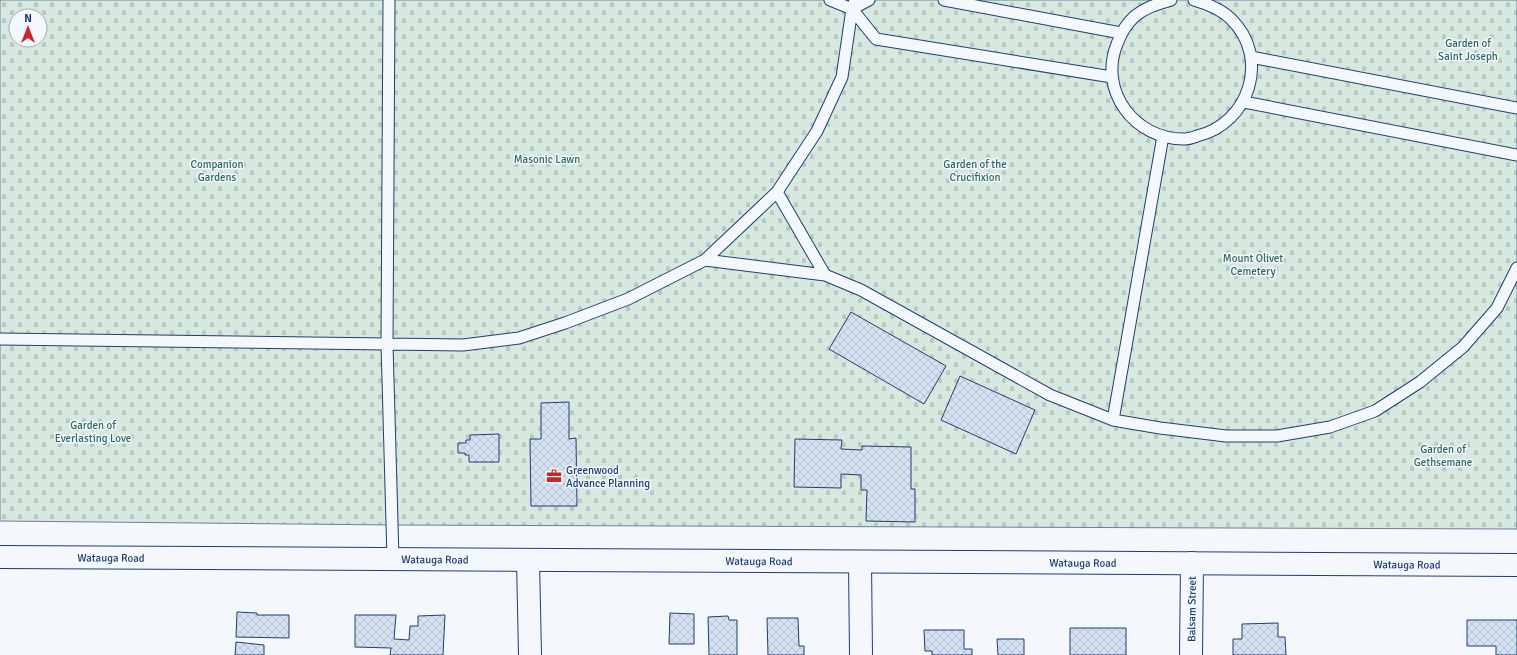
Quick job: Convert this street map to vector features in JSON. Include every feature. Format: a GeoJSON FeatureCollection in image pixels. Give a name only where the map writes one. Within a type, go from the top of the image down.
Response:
{"type":"FeatureCollection","features":[{"type":"Feature","properties":{"kind":"street","name":"Watauga Road"},"geometry":{"type":"LineString","coordinates":[[0,557],[1517,565]]}},
{"type":"Feature","properties":{"kind":"street"},"geometry":{"type":"LineString","coordinates":[[528,560],[530,655]]}},
{"type":"Feature","properties":{"kind":"street"},"geometry":{"type":"LineString","coordinates":[[860,562],[861,655]]}},
{"type":"Feature","properties":{"kind":"street","name":"Balsam Street"},"geometry":{"type":"LineString","coordinates":[[1191,655],[1192,563]]}},
{"type":"Feature","properties":{"kind":"lane"},"geometry":{"type":"LineString","coordinates":[[389,0],[387,344],[393,559]]}},
{"type":"Feature","properties":{"kind":"lane"},"geometry":{"type":"LineString","coordinates":[[830,0],[853,5],[869,0]]}},
{"type":"Feature","properties":{"kind":"lane"},"geometry":{"type":"LineString","coordinates":[[944,0],[1121,33]]}},
{"type":"Feature","properties":{"kind":"lane"},"geometry":{"type":"LineString","coordinates":[[1171,0],[1152,5],[1135,16],[1121,33],[1113,54],[1112,77],[1117,97],[1128,115],[1144,128],[1163,136],[1186,139],[1209,133],[1229,120],[1244,102],[1251,80],[1251,57],[1244,37],[1231,19],[1214,6],[1194,0]]}},
{"type":"Feature","properties":{"kind":"lane"},"geometry":{"type":"LineString","coordinates":[[0,339],[463,345],[518,338],[565,323],[628,299],[705,260],[777,192],[817,131],[842,77],[853,5]]}},
{"type":"Feature","properties":{"kind":"lane"},"geometry":{"type":"LineString","coordinates":[[853,5],[876,39],[1112,77]]}},
{"type":"Feature","properties":{"kind":"lane"},"geometry":{"type":"LineString","coordinates":[[1251,57],[1517,108]]}},
{"type":"Feature","properties":{"kind":"lane"},"geometry":{"type":"LineString","coordinates":[[1244,102],[1517,156]]}},
{"type":"Feature","properties":{"kind":"lane"},"geometry":{"type":"LineString","coordinates":[[1113,420],[1163,136]]}},
{"type":"Feature","properties":{"kind":"lane"},"geometry":{"type":"LineString","coordinates":[[777,192],[825,275]]}},
{"type":"Feature","properties":{"kind":"lane"},"geometry":{"type":"LineString","coordinates":[[705,260],[825,275],[861,290],[1050,395],[1113,420],[1160,428],[1226,436],[1277,436],[1330,427],[1375,411],[1420,382],[1464,347],[1497,308],[1517,268]]}},
{"type":"Feature","properties":{"kind":"green space","name":"Mount Olivet Cemetery"},"geometry":{"type":"Polygon","coordinates":[[[0,0],[1517,0],[1517,529],[392,525],[0,521],[0,0]]]}},
{"type":"Feature","properties":{"kind":"building"},"geometry":{"type":"Polygon","coordinates":[[[851,312],[946,366],[924,404],[829,349],[851,312]]]}},
{"type":"Feature","properties":{"kind":"building"},"geometry":{"type":"Polygon","coordinates":[[[960,376],[1035,410],[1016,454],[941,420],[960,376]]]}},
{"type":"Feature","properties":{"kind":"building","name":"Greenwood Advance Planning"},"geometry":{"type":"Polygon","coordinates":[[[569,402],[569,439],[576,438],[577,506],[531,506],[530,439],[541,439],[541,403],[569,402]]]}},
{"type":"Feature","properties":{"kind":"building"},"geometry":{"type":"Polygon","coordinates":[[[499,434],[499,462],[469,462],[469,455],[465,455],[465,453],[458,453],[458,443],[466,443],[466,440],[470,440],[470,435],[499,434]]]}},
{"type":"Feature","properties":{"kind":"building"},"geometry":{"type":"Polygon","coordinates":[[[795,439],[842,440],[841,449],[862,450],[862,446],[911,447],[911,489],[915,489],[915,522],[866,521],[867,490],[861,490],[861,475],[841,474],[841,488],[794,487],[795,439]]]}},
{"type":"Feature","properties":{"kind":"building"},"geometry":{"type":"Polygon","coordinates":[[[237,612],[257,613],[257,615],[289,615],[289,638],[236,637],[237,612]]]}},
{"type":"Feature","properties":{"kind":"building"},"geometry":{"type":"Polygon","coordinates":[[[670,613],[694,614],[694,644],[669,644],[670,613]]]}},
{"type":"Feature","properties":{"kind":"building"},"geometry":{"type":"Polygon","coordinates":[[[355,615],[396,615],[394,639],[409,640],[410,626],[418,626],[418,616],[445,615],[443,655],[390,655],[391,648],[355,647],[355,615]]]}},
{"type":"Feature","properties":{"kind":"building"},"geometry":{"type":"Polygon","coordinates":[[[728,616],[729,620],[737,620],[737,655],[709,655],[708,617],[728,616]]]}},
{"type":"Feature","properties":{"kind":"building"},"geometry":{"type":"Polygon","coordinates":[[[767,618],[798,618],[799,646],[804,646],[804,655],[768,655],[767,618]]]}},
{"type":"Feature","properties":{"kind":"building"},"geometry":{"type":"Polygon","coordinates":[[[1467,620],[1517,620],[1517,655],[1496,655],[1496,646],[1467,646],[1467,620]]]}},
{"type":"Feature","properties":{"kind":"building"},"geometry":{"type":"Polygon","coordinates":[[[1278,623],[1278,637],[1285,637],[1286,655],[1233,655],[1233,639],[1242,639],[1242,624],[1278,623]]]}},
{"type":"Feature","properties":{"kind":"building"},"geometry":{"type":"Polygon","coordinates":[[[1070,628],[1126,628],[1126,655],[1070,655],[1070,628]]]}},
{"type":"Feature","properties":{"kind":"building"},"geometry":{"type":"Polygon","coordinates":[[[924,630],[964,630],[964,649],[972,649],[972,655],[932,655],[932,651],[925,651],[924,630]]]}},
{"type":"Feature","properties":{"kind":"building"},"geometry":{"type":"Polygon","coordinates":[[[997,639],[1024,639],[1024,655],[998,655],[997,639]]]}},
{"type":"Feature","properties":{"kind":"building"},"geometry":{"type":"Polygon","coordinates":[[[236,642],[264,645],[264,655],[235,655],[236,642]]]}},
{"type":"Feature","properties":{"kind":"place","name":"Greenwood Advance Planning"},"geometry":{"type":"Point","coordinates":[554,476]}},
{"type":"Feature","properties":{"kind":"park label","name":"Garden of Saint Joseph"},"geometry":{"type":"Point","coordinates":[1468,49]}},
{"type":"Feature","properties":{"kind":"park label","name":"Masonic Lawn"},"geometry":{"type":"Point","coordinates":[547,159]}},
{"type":"Feature","properties":{"kind":"park label","name":"Companion Gardens"},"geometry":{"type":"Point","coordinates":[217,170]}},
{"type":"Feature","properties":{"kind":"park label","name":"Garden of the Crucifixion"},"geometry":{"type":"Point","coordinates":[975,170]}},
{"type":"Feature","properties":{"kind":"park label","name":"Garden of Everlasting Love"},"geometry":{"type":"Point","coordinates":[93,431]}},
{"type":"Feature","properties":{"kind":"park label","name":"Garden of Gethsemane"},"geometry":{"type":"Point","coordinates":[1443,455]}}]}
